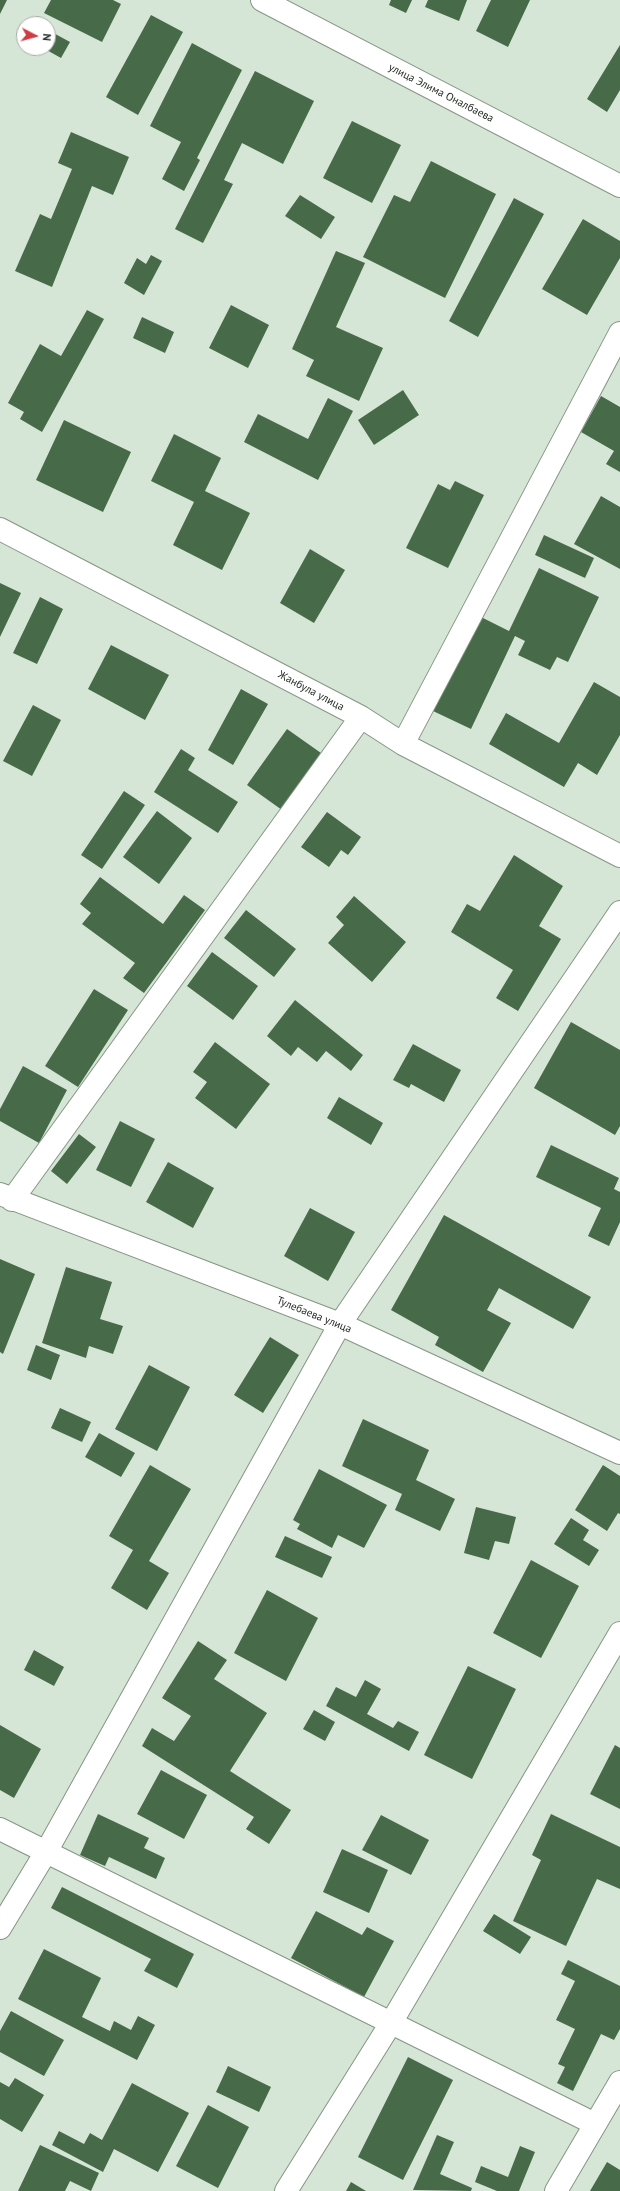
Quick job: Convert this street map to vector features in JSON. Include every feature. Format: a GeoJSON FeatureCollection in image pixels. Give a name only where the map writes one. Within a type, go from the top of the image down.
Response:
{"type":"FeatureCollection","features":[{"type":"Feature","properties":{"kind":"street","name":"улица Элима Оналбаева"},"geometry":{"type":"LineString","coordinates":[[262,0],[620,186]]}},
{"type":"Feature","properties":{"kind":"street"},"geometry":{"type":"LineString","coordinates":[[403,744],[620,333]]}},
{"type":"Feature","properties":{"kind":"street","name":"Жанбула улица"},"geometry":{"type":"LineString","coordinates":[[0,529],[361,718],[403,744],[620,856]]}},
{"type":"Feature","properties":{"kind":"street"},"geometry":{"type":"LineString","coordinates":[[6,1197],[361,718]]}},
{"type":"Feature","properties":{"kind":"street"},"geometry":{"type":"LineString","coordinates":[[0,1928],[46,1852],[340,1324],[620,912]]}},
{"type":"Feature","properties":{"kind":"street","name":"Тулебаева улица"},"geometry":{"type":"LineString","coordinates":[[6,1197],[340,1324],[620,1453]]}},
{"type":"Feature","properties":{"kind":"street"},"geometry":{"type":"LineString","coordinates":[[286,2191],[391,2023],[620,1633]]}},
{"type":"Feature","properties":{"kind":"street"},"geometry":{"type":"LineString","coordinates":[[0,1829],[595,2124]]}},
{"type":"Feature","properties":{"kind":"street"},"geometry":{"type":"LineString","coordinates":[[556,2191],[620,2082]]}},
{"type":"Feature","properties":{"kind":"building"},"geometry":{"type":"Polygon","coordinates":[[[0,0],[7,0],[0,14],[0,0]]]}},
{"type":"Feature","properties":{"kind":"building"},"geometry":{"type":"Polygon","coordinates":[[[51,0],[113,0],[121,4],[102,42],[56,19],[56,16],[50,16],[44,13],[51,0]]]}},
{"type":"Feature","properties":{"kind":"building"},"geometry":{"type":"Polygon","coordinates":[[[391,0],[412,0],[406,13],[389,5],[391,0]]]}},
{"type":"Feature","properties":{"kind":"building"},"geometry":{"type":"Polygon","coordinates":[[[428,0],[467,0],[459,21],[425,7],[428,0]]]}},
{"type":"Feature","properties":{"kind":"building"},"geometry":{"type":"Polygon","coordinates":[[[491,0],[530,0],[508,47],[476,31],[491,0]]]}},
{"type":"Feature","properties":{"kind":"building"},"geometry":{"type":"Polygon","coordinates":[[[151,15],[183,32],[138,115],[106,97],[151,15]]]}},
{"type":"Feature","properties":{"kind":"building"},"geometry":{"type":"Polygon","coordinates":[[[56,34],[70,42],[61,58],[56,55],[56,34]]]}},
{"type":"Feature","properties":{"kind":"building"},"geometry":{"type":"Polygon","coordinates":[[[192,43],[242,70],[197,158],[200,160],[184,191],[162,179],[181,142],[150,126],[192,43]]]}},
{"type":"Feature","properties":{"kind":"building"},"geometry":{"type":"Polygon","coordinates":[[[620,45],[620,90],[607,112],[587,99],[620,45]]]}},
{"type":"Feature","properties":{"kind":"building"},"geometry":{"type":"Polygon","coordinates":[[[255,71],[314,101],[283,164],[242,143],[224,180],[233,184],[203,243],[175,229],[255,71]]]}},
{"type":"Feature","properties":{"kind":"building"},"geometry":{"type":"Polygon","coordinates":[[[352,121],[401,145],[372,203],[323,178],[352,121]]]}},
{"type":"Feature","properties":{"kind":"building"},"geometry":{"type":"Polygon","coordinates":[[[71,132],[129,157],[113,195],[92,186],[52,287],[15,271],[40,214],[51,219],[72,169],[58,163],[71,132]]]}},
{"type":"Feature","properties":{"kind":"building"},"geometry":{"type":"Polygon","coordinates":[[[431,161],[496,194],[445,298],[363,257],[394,195],[410,202],[431,161]]]}},
{"type":"Feature","properties":{"kind":"building"},"geometry":{"type":"Polygon","coordinates":[[[300,195],[335,217],[321,239],[285,216],[300,195]]]}},
{"type":"Feature","properties":{"kind":"building"},"geometry":{"type":"Polygon","coordinates":[[[514,198],[544,214],[478,337],[449,321],[514,198]]]}},
{"type":"Feature","properties":{"kind":"building"},"geometry":{"type":"Polygon","coordinates":[[[583,219],[620,241],[620,258],[587,315],[542,289],[583,219]]]}},
{"type":"Feature","properties":{"kind":"building"},"geometry":{"type":"Polygon","coordinates":[[[336,251],[365,263],[336,327],[383,348],[359,401],[306,376],[314,360],[292,349],[336,251]]]}},
{"type":"Feature","properties":{"kind":"building"},"geometry":{"type":"Polygon","coordinates":[[[151,255],[162,261],[144,295],[124,283],[137,258],[146,264],[151,255]]]}},
{"type":"Feature","properties":{"kind":"building"},"geometry":{"type":"Polygon","coordinates":[[[231,305],[269,325],[248,368],[209,348],[231,305]]]}},
{"type":"Feature","properties":{"kind":"building"},"geometry":{"type":"Polygon","coordinates":[[[87,310],[104,319],[42,432],[20,419],[24,412],[8,403],[40,344],[61,356],[87,310]]]}},
{"type":"Feature","properties":{"kind":"building"},"geometry":{"type":"Polygon","coordinates":[[[142,317],[174,332],[165,353],[133,338],[142,317]]]}},
{"type":"Feature","properties":{"kind":"building"},"geometry":{"type":"Polygon","coordinates":[[[403,390],[419,415],[374,445],[358,420],[403,390]]]}},
{"type":"Feature","properties":{"kind":"building"},"geometry":{"type":"Polygon","coordinates":[[[601,396],[620,407],[620,472],[606,464],[614,451],[581,432],[601,396]]]}},
{"type":"Feature","properties":{"kind":"building"},"geometry":{"type":"Polygon","coordinates":[[[328,398],[353,411],[318,480],[244,442],[258,414],[308,439],[328,398]]]}},
{"type":"Feature","properties":{"kind":"building"},"geometry":{"type":"Polygon","coordinates":[[[64,420],[131,452],[103,512],[36,480],[64,420]]]}},
{"type":"Feature","properties":{"kind":"building"},"geometry":{"type":"Polygon","coordinates":[[[174,434],[221,458],[205,491],[250,513],[222,570],[173,545],[194,502],[151,481],[174,434]]]}},
{"type":"Feature","properties":{"kind":"building"},"geometry":{"type":"Polygon","coordinates":[[[455,481],[484,495],[448,568],[406,548],[438,484],[450,490],[455,481]]]}},
{"type":"Feature","properties":{"kind":"building"},"geometry":{"type":"Polygon","coordinates":[[[601,496],[620,507],[620,569],[574,544],[601,496]]]}},
{"type":"Feature","properties":{"kind":"building"},"geometry":{"type":"Polygon","coordinates":[[[544,535],[594,558],[585,578],[535,555],[544,535]]]}},
{"type":"Feature","properties":{"kind":"building"},"geometry":{"type":"Polygon","coordinates":[[[310,549],[345,570],[314,623],[280,603],[310,549]]]}},
{"type":"Feature","properties":{"kind":"building"},"geometry":{"type":"Polygon","coordinates":[[[539,568],[599,597],[568,662],[557,657],[550,670],[518,655],[525,641],[515,636],[471,729],[433,711],[479,616],[509,631],[539,568]]]}},
{"type":"Feature","properties":{"kind":"building"},"geometry":{"type":"Polygon","coordinates":[[[0,583],[21,593],[0,637],[0,583]]]}},
{"type":"Feature","properties":{"kind":"building"},"geometry":{"type":"Polygon","coordinates":[[[40,597],[63,609],[37,664],[13,653],[40,597]]]}},
{"type":"Feature","properties":{"kind":"building"},"geometry":{"type":"Polygon","coordinates":[[[111,645],[169,675],[145,720],[88,689],[111,645]]]}},
{"type":"Feature","properties":{"kind":"building"},"geometry":{"type":"Polygon","coordinates":[[[594,682],[620,697],[620,735],[597,775],[578,763],[564,787],[489,744],[506,713],[559,743],[594,682]]]}},
{"type":"Feature","properties":{"kind":"building"},"geometry":{"type":"Polygon","coordinates":[[[241,689],[268,704],[233,765],[208,750],[241,689]]]}},
{"type":"Feature","properties":{"kind":"building"},"geometry":{"type":"Polygon","coordinates":[[[33,705],[61,720],[32,776],[3,761],[33,705]]]}},
{"type":"Feature","properties":{"kind":"building"},"geometry":{"type":"Polygon","coordinates":[[[287,729],[321,753],[282,810],[247,785],[287,729]]]}},
{"type":"Feature","properties":{"kind":"building"},"geometry":{"type":"Polygon","coordinates":[[[181,749],[195,758],[188,770],[238,802],[218,833],[154,792],[181,749]]]}},
{"type":"Feature","properties":{"kind":"building"},"geometry":{"type":"Polygon","coordinates":[[[124,791],[145,805],[102,869],[81,855],[124,791]]]}},
{"type":"Feature","properties":{"kind":"building"},"geometry":{"type":"Polygon","coordinates":[[[157,811],[192,838],[159,884],[123,857],[157,811]]]}},
{"type":"Feature","properties":{"kind":"building"},"geometry":{"type":"Polygon","coordinates":[[[327,812],[361,837],[348,855],[341,850],[329,867],[301,847],[327,812]]]}},
{"type":"Feature","properties":{"kind":"building"},"geometry":{"type":"Polygon","coordinates":[[[514,855],[563,886],[539,926],[561,939],[518,1011],[496,998],[513,970],[451,932],[467,904],[480,911],[514,855]]]}},
{"type":"Feature","properties":{"kind":"building"},"geometry":{"type":"Polygon","coordinates":[[[100,877],[163,924],[184,895],[205,910],[144,993],[123,978],[135,963],[82,924],[91,913],[80,904],[100,877]]]}},
{"type":"Feature","properties":{"kind":"building"},"geometry":{"type":"Polygon","coordinates":[[[354,896],[406,942],[372,982],[328,943],[344,925],[336,917],[354,896]]]}},
{"type":"Feature","properties":{"kind":"building"},"geometry":{"type":"Polygon","coordinates":[[[246,910],[296,949],[274,977],[224,938],[246,910]]]}},
{"type":"Feature","properties":{"kind":"building"},"geometry":{"type":"Polygon","coordinates":[[[212,952],[258,986],[233,1020],[187,986],[212,952]]]}},
{"type":"Feature","properties":{"kind":"building"},"geometry":{"type":"Polygon","coordinates":[[[94,989],[128,1010],[78,1087],[45,1066],[94,989]]]}},
{"type":"Feature","properties":{"kind":"building"},"geometry":{"type":"Polygon","coordinates":[[[295,1000],[363,1055],[351,1071],[326,1051],[317,1062],[298,1047],[291,1056],[267,1036],[295,1000]]]}},
{"type":"Feature","properties":{"kind":"building"},"geometry":{"type":"Polygon","coordinates":[[[571,1022],[620,1050],[620,1126],[615,1135],[534,1088],[571,1022]]]}},
{"type":"Feature","properties":{"kind":"building"},"geometry":{"type":"Polygon","coordinates":[[[215,1042],[270,1084],[236,1129],[195,1098],[207,1082],[193,1072],[215,1042]]]}},
{"type":"Feature","properties":{"kind":"building"},"geometry":{"type":"Polygon","coordinates":[[[413,1044],[461,1070],[444,1102],[411,1084],[409,1088],[393,1080],[413,1044]]]}},
{"type":"Feature","properties":{"kind":"building"},"geometry":{"type":"Polygon","coordinates":[[[23,1066],[67,1090],[39,1143],[0,1121],[0,1109],[23,1066]]]}},
{"type":"Feature","properties":{"kind":"building"},"geometry":{"type":"Polygon","coordinates":[[[339,1097],[383,1123],[371,1145],[327,1118],[339,1097]]]}},
{"type":"Feature","properties":{"kind":"building"},"geometry":{"type":"Polygon","coordinates":[[[120,1121],[155,1139],[131,1187],[96,1170],[120,1121]]]}},
{"type":"Feature","properties":{"kind":"building"},"geometry":{"type":"Polygon","coordinates":[[[79,1134],[96,1147],[67,1184],[51,1171],[79,1134]]]}},
{"type":"Feature","properties":{"kind":"building"},"geometry":{"type":"Polygon","coordinates":[[[551,1145],[619,1178],[614,1189],[620,1192],[620,1222],[609,1246],[588,1236],[601,1208],[536,1177],[551,1145]]]}},
{"type":"Feature","properties":{"kind":"building"},"geometry":{"type":"Polygon","coordinates":[[[168,1162],[214,1188],[193,1228],[146,1202],[168,1162]]]}},
{"type":"Feature","properties":{"kind":"building"},"geometry":{"type":"Polygon","coordinates":[[[310,1208],[355,1232],[328,1281],[284,1256],[310,1208]]]}},
{"type":"Feature","properties":{"kind":"building"},"geometry":{"type":"Polygon","coordinates":[[[444,1215],[591,1297],[573,1329],[499,1288],[487,1310],[511,1323],[483,1372],[435,1345],[439,1337],[391,1310],[444,1215]]]}},
{"type":"Feature","properties":{"kind":"building"},"geometry":{"type":"Polygon","coordinates":[[[0,1259],[35,1274],[3,1354],[0,1352],[0,1259]]]}},
{"type":"Feature","properties":{"kind":"building"},"geometry":{"type":"Polygon","coordinates":[[[66,1267],[112,1282],[100,1319],[123,1326],[113,1354],[89,1346],[86,1358],[42,1343],[66,1267]]]}},
{"type":"Feature","properties":{"kind":"building"},"geometry":{"type":"Polygon","coordinates":[[[270,1337],[299,1355],[263,1413],[234,1395],[270,1337]]]}},
{"type":"Feature","properties":{"kind":"building"},"geometry":{"type":"Polygon","coordinates":[[[36,1345],[60,1355],[51,1380],[27,1370],[36,1345]]]}},
{"type":"Feature","properties":{"kind":"building"},"geometry":{"type":"Polygon","coordinates":[[[149,1365],[190,1387],[157,1451],[115,1429],[149,1365]]]}},
{"type":"Feature","properties":{"kind":"building"},"geometry":{"type":"Polygon","coordinates":[[[60,1408],[91,1422],[82,1442],[51,1428],[60,1408]]]}},
{"type":"Feature","properties":{"kind":"building"},"geometry":{"type":"Polygon","coordinates":[[[363,1419],[429,1450],[416,1480],[455,1499],[440,1531],[395,1510],[402,1494],[342,1466],[363,1419]]]}},
{"type":"Feature","properties":{"kind":"building"},"geometry":{"type":"Polygon","coordinates":[[[99,1433],[135,1453],[121,1477],[85,1457],[99,1433]]]}},
{"type":"Feature","properties":{"kind":"building"},"geometry":{"type":"Polygon","coordinates":[[[150,1465],[191,1489],[149,1561],[169,1573],[147,1610],[111,1588],[133,1550],[109,1536],[150,1465]]]}},
{"type":"Feature","properties":{"kind":"building"},"geometry":{"type":"Polygon","coordinates":[[[603,1465],[620,1476],[620,1514],[618,1513],[607,1531],[575,1510],[603,1465]]]}},
{"type":"Feature","properties":{"kind":"building"},"geometry":{"type":"Polygon","coordinates":[[[319,1469],[387,1505],[364,1548],[338,1535],[332,1548],[297,1529],[300,1524],[293,1520],[319,1469]]]}},
{"type":"Feature","properties":{"kind":"building"},"geometry":{"type":"Polygon","coordinates":[[[476,1507],[516,1517],[509,1544],[495,1541],[489,1560],[464,1553],[476,1507]]]}},
{"type":"Feature","properties":{"kind":"building"},"geometry":{"type":"Polygon","coordinates":[[[571,1518],[589,1530],[583,1540],[599,1550],[589,1566],[554,1544],[571,1518]]]}},
{"type":"Feature","properties":{"kind":"building"},"geometry":{"type":"Polygon","coordinates":[[[285,1536],[332,1557],[322,1578],[275,1557],[285,1536]]]}},
{"type":"Feature","properties":{"kind":"building"},"geometry":{"type":"Polygon","coordinates":[[[531,1560],[579,1586],[541,1658],[493,1633],[531,1560]]]}},
{"type":"Feature","properties":{"kind":"building"},"geometry":{"type":"Polygon","coordinates":[[[267,1590],[318,1618],[286,1681],[234,1653],[267,1590]]]}},
{"type":"Feature","properties":{"kind":"building"},"geometry":{"type":"Polygon","coordinates":[[[198,1641],[227,1660],[214,1679],[267,1713],[230,1771],[291,1810],[269,1844],[246,1829],[254,1817],[142,1746],[152,1728],[174,1741],[191,1716],[162,1698],[198,1641]]]}},
{"type":"Feature","properties":{"kind":"building"},"geometry":{"type":"Polygon","coordinates":[[[34,1650],[64,1667],[54,1686],[24,1670],[34,1650]]]}},
{"type":"Feature","properties":{"kind":"building"},"geometry":{"type":"Polygon","coordinates":[[[468,1666],[516,1689],[472,1779],[424,1755],[468,1666]]]}},
{"type":"Feature","properties":{"kind":"building"},"geometry":{"type":"Polygon","coordinates":[[[365,1680],[381,1689],[367,1714],[393,1728],[398,1721],[419,1732],[409,1751],[326,1706],[336,1687],[356,1697],[365,1680]]]}},
{"type":"Feature","properties":{"kind":"building"},"geometry":{"type":"Polygon","coordinates":[[[314,1710],[335,1722],[325,1741],[303,1729],[314,1710]]]}},
{"type":"Feature","properties":{"kind":"building"},"geometry":{"type":"Polygon","coordinates":[[[0,1725],[41,1749],[14,1798],[0,1790],[0,1725]]]}},
{"type":"Feature","properties":{"kind":"building"},"geometry":{"type":"Polygon","coordinates":[[[615,1745],[620,1748],[620,1809],[590,1794],[615,1745]]]}},
{"type":"Feature","properties":{"kind":"building"},"geometry":{"type":"Polygon","coordinates":[[[161,1770],[207,1795],[184,1839],[137,1814],[161,1770]]]}},
{"type":"Feature","properties":{"kind":"building"},"geometry":{"type":"Polygon","coordinates":[[[98,1814],[149,1838],[144,1848],[165,1858],[156,1879],[109,1857],[105,1866],[80,1855],[98,1814]]]}},
{"type":"Feature","properties":{"kind":"building"},"geometry":{"type":"Polygon","coordinates":[[[551,1814],[620,1847],[620,1889],[597,1879],[566,1946],[513,1921],[541,1860],[532,1855],[551,1814]]]}},
{"type":"Feature","properties":{"kind":"building"},"geometry":{"type":"Polygon","coordinates":[[[381,1815],[429,1840],[411,1875],[362,1850],[381,1815]]]}},
{"type":"Feature","properties":{"kind":"building"},"geometry":{"type":"Polygon","coordinates":[[[342,1849],[388,1870],[369,1913],[323,1892],[342,1849]]]}},
{"type":"Feature","properties":{"kind":"building"},"geometry":{"type":"Polygon","coordinates":[[[62,1887],[194,1954],[177,1988],[144,1971],[151,1959],[51,1908],[62,1887]]]}},
{"type":"Feature","properties":{"kind":"building"},"geometry":{"type":"Polygon","coordinates":[[[316,1911],[362,1935],[367,1927],[394,1941],[364,1997],[291,1958],[316,1911]]]}},
{"type":"Feature","properties":{"kind":"building"},"geometry":{"type":"Polygon","coordinates":[[[494,1914],[531,1937],[520,1954],[483,1931],[494,1914]]]}},
{"type":"Feature","properties":{"kind":"building"},"geometry":{"type":"Polygon","coordinates":[[[44,1949],[101,1978],[82,2017],[110,2031],[114,2021],[131,2030],[138,2016],[155,2025],[137,2060],[18,1999],[44,1949]]]}},
{"type":"Feature","properties":{"kind":"building"},"geometry":{"type":"Polygon","coordinates":[[[568,1960],[620,1986],[620,2029],[614,2040],[601,2034],[573,2091],[557,2083],[565,2067],[558,2064],[575,2029],[556,2020],[575,1981],[561,1974],[568,1960]]]}},
{"type":"Feature","properties":{"kind":"building"},"geometry":{"type":"Polygon","coordinates":[[[11,2011],[64,2040],[44,2076],[0,2052],[0,2031],[11,2011]]]}},
{"type":"Feature","properties":{"kind":"building"},"geometry":{"type":"Polygon","coordinates":[[[408,2057],[453,2080],[403,2180],[358,2157],[408,2057]]]}},
{"type":"Feature","properties":{"kind":"building"},"geometry":{"type":"Polygon","coordinates":[[[228,2066],[271,2087],[259,2112],[216,2092],[228,2066]]]}},
{"type":"Feature","properties":{"kind":"building"},"geometry":{"type":"Polygon","coordinates":[[[15,2078],[44,2095],[22,2132],[0,2119],[0,2082],[9,2087],[15,2078]]]}},
{"type":"Feature","properties":{"kind":"building"},"geometry":{"type":"Polygon","coordinates":[[[132,2083],[189,2113],[158,2172],[114,2149],[103,2172],[52,2145],[59,2131],[84,2144],[90,2133],[102,2140],[132,2083]]]}},
{"type":"Feature","properties":{"kind":"building"},"geometry":{"type":"Polygon","coordinates":[[[208,2105],[249,2127],[218,2188],[176,2166],[208,2105]]]}},
{"type":"Feature","properties":{"kind":"building"},"geometry":{"type":"Polygon","coordinates":[[[437,2135],[454,2142],[440,2174],[472,2188],[471,2191],[413,2190],[437,2135]]]}},
{"type":"Feature","properties":{"kind":"building"},"geometry":{"type":"Polygon","coordinates":[[[40,2145],[99,2173],[91,2191],[70,2181],[65,2191],[18,2191],[40,2145]]]}},
{"type":"Feature","properties":{"kind":"building"},"geometry":{"type":"Polygon","coordinates":[[[520,2146],[535,2152],[519,2191],[497,2191],[475,2182],[481,2166],[508,2177],[520,2146]]]}},
{"type":"Feature","properties":{"kind":"building"},"geometry":{"type":"Polygon","coordinates":[[[607,2162],[620,2170],[620,2191],[590,2191],[607,2162]]]}},
{"type":"Feature","properties":{"kind":"building"},"geometry":{"type":"Polygon","coordinates":[[[351,2182],[366,2191],[346,2191],[351,2182]]]}}]}
